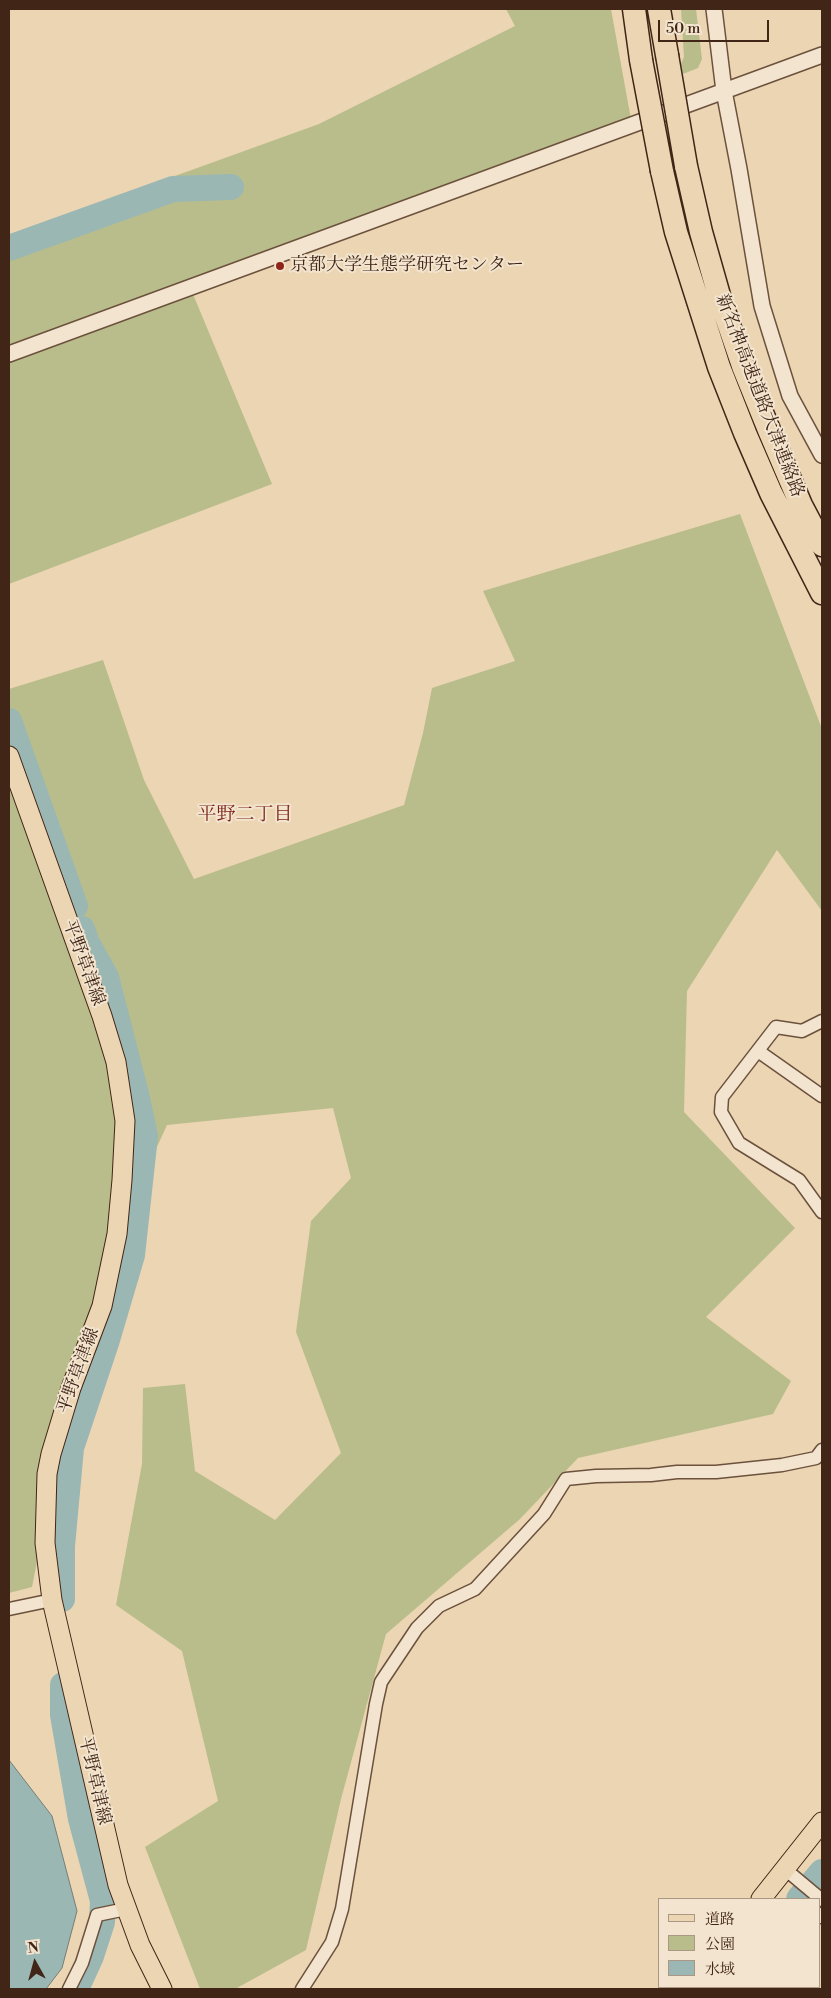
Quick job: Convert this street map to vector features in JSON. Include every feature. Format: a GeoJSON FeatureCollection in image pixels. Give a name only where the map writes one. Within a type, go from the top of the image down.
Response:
{"type":"FeatureCollection","features":[{"type":"Feature","properties":{"kind":"highway","name":"新名神高速道路大津連絡路"},"geometry":{"type":"LineString","coordinates":[[635,9],[641,60],[662,171],[676,232],[718,367],[771,493],[822,593]]}},
{"type":"Feature","properties":{"kind":"highway","name":"新名神高速道路大津連絡路"},"geometry":{"type":"LineString","coordinates":[[659,9],[686,166],[701,232],[720,299],[743,366],[769,430],[801,505],[822,545]]}},
{"type":"Feature","properties":{"kind":"highway"},"geometry":{"type":"LineString","coordinates":[[666,9],[667,55]]}},
{"type":"Feature","properties":{"kind":"main road","name":"平野草津線"},"geometry":{"type":"LineString","coordinates":[[9,756],[102,1016],[116,1062],[125,1121],[117,1234],[102,1306],[71,1388],[51,1454],[47,1474],[45,1543],[52,1600],[125,1910],[162,1989]]}},
{"type":"Feature","properties":{"kind":"main road"},"geometry":{"type":"LineString","coordinates":[[761,1898],[788,1872],[822,1822]]}},
{"type":"Feature","properties":{"kind":"street"},"geometry":{"type":"LineString","coordinates":[[714,9],[724,91],[762,306],[790,396],[822,455]]}},
{"type":"Feature","properties":{"kind":"street"},"geometry":{"type":"LineString","coordinates":[[9,354],[822,55]]}},
{"type":"Feature","properties":{"kind":"street"},"geometry":{"type":"LineString","coordinates":[[822,1021],[802,1031],[776,1027],[722,1098],[721,1112],[739,1143],[799,1180],[822,1212]]}},
{"type":"Feature","properties":{"kind":"street"},"geometry":{"type":"LineString","coordinates":[[758,1051],[822,1096]]}},
{"type":"Feature","properties":{"kind":"street"},"geometry":{"type":"LineString","coordinates":[[302,1989],[332,1942],[342,1909],[381,1682],[418,1628],[439,1606],[475,1589],[544,1514],[566,1479],[596,1476],[651,1476],[677,1472],[716,1472],[782,1465],[816,1458],[822,1450]]}},
{"type":"Feature","properties":{"kind":"street"},"geometry":{"type":"LineString","coordinates":[[9,1609],[52,1600]]}},
{"type":"Feature","properties":{"kind":"street"},"geometry":{"type":"LineString","coordinates":[[788,1872],[820,1898]]}},
{"type":"Feature","properties":{"kind":"street"},"geometry":{"type":"LineString","coordinates":[[69,1989],[82,1963],[97,1915],[125,1910]]}},
{"type":"Feature","properties":{"kind":"green space"},"geometry":{"type":"Polygon","coordinates":[[[506,9],[611,9],[632,125],[190,287],[272,484],[9,584],[9,236],[319,124],[515,26],[506,9]]]}},
{"type":"Feature","properties":{"kind":"green space"},"geometry":{"type":"Polygon","coordinates":[[[681,9],[696,9],[702,59],[698,68],[683,74],[681,64],[684,57],[681,9]]]}},
{"type":"Feature","properties":{"kind":"green space"},"geometry":{"type":"Polygon","coordinates":[[[740,514],[822,729],[822,911],[777,850],[687,991],[684,1112],[795,1228],[706,1317],[791,1381],[773,1414],[578,1458],[520,1519],[386,1634],[341,1799],[306,1950],[235,1989],[200,1989],[145,1847],[218,1801],[182,1651],[116,1605],[142,1464],[143,1388],[185,1384],[195,1471],[275,1520],[341,1453],[296,1332],[311,1221],[351,1178],[333,1108],[167,1125],[117,1234],[74,1375],[32,1587],[9,1593],[9,689],[103,660],[144,780],[194,879],[404,805],[423,733],[432,688],[515,661],[483,591],[740,514]]]}},
{"type":"Feature","properties":{"kind":"water"},"geometry":{"type":"Polygon","coordinates":[[[9,1760],[52,1816],[77,1911],[62,1968],[46,1989],[9,1989],[9,1760]]]}},
{"type":"Feature","properties":{"kind":"waterway"},"geometry":{"type":"LineString","coordinates":[[9,248],[173,189],[231,187]]}},
{"type":"Feature","properties":{"kind":"waterway"},"geometry":{"type":"LineString","coordinates":[[9,721],[75,906]]}},
{"type":"Feature","properties":{"kind":"waterway"},"geometry":{"type":"LineString","coordinates":[[62,1599],[62,1546],[71,1448],[106,1343],[132,1255],[145,1136],[106,977],[87,943],[82,929]]}},
{"type":"Feature","properties":{"kind":"waterway"},"geometry":{"type":"LineString","coordinates":[[63,1685],[63,1715],[81,1819],[103,1901],[102,1922],[91,1956],[76,1989]]}},
{"type":"Feature","properties":{"kind":"waterway"},"geometry":{"type":"LineString","coordinates":[[800,1898],[822,1872]]}},
{"type":"Feature","properties":{"kind":"place","name":"京都大学生態学研究センター"},"geometry":{"type":"Point","coordinates":[280,266]}},
{"type":"Feature","properties":{"kind":"district","name":"平野二丁目"},"geometry":{"type":"Point","coordinates":[245,815]}}]}
